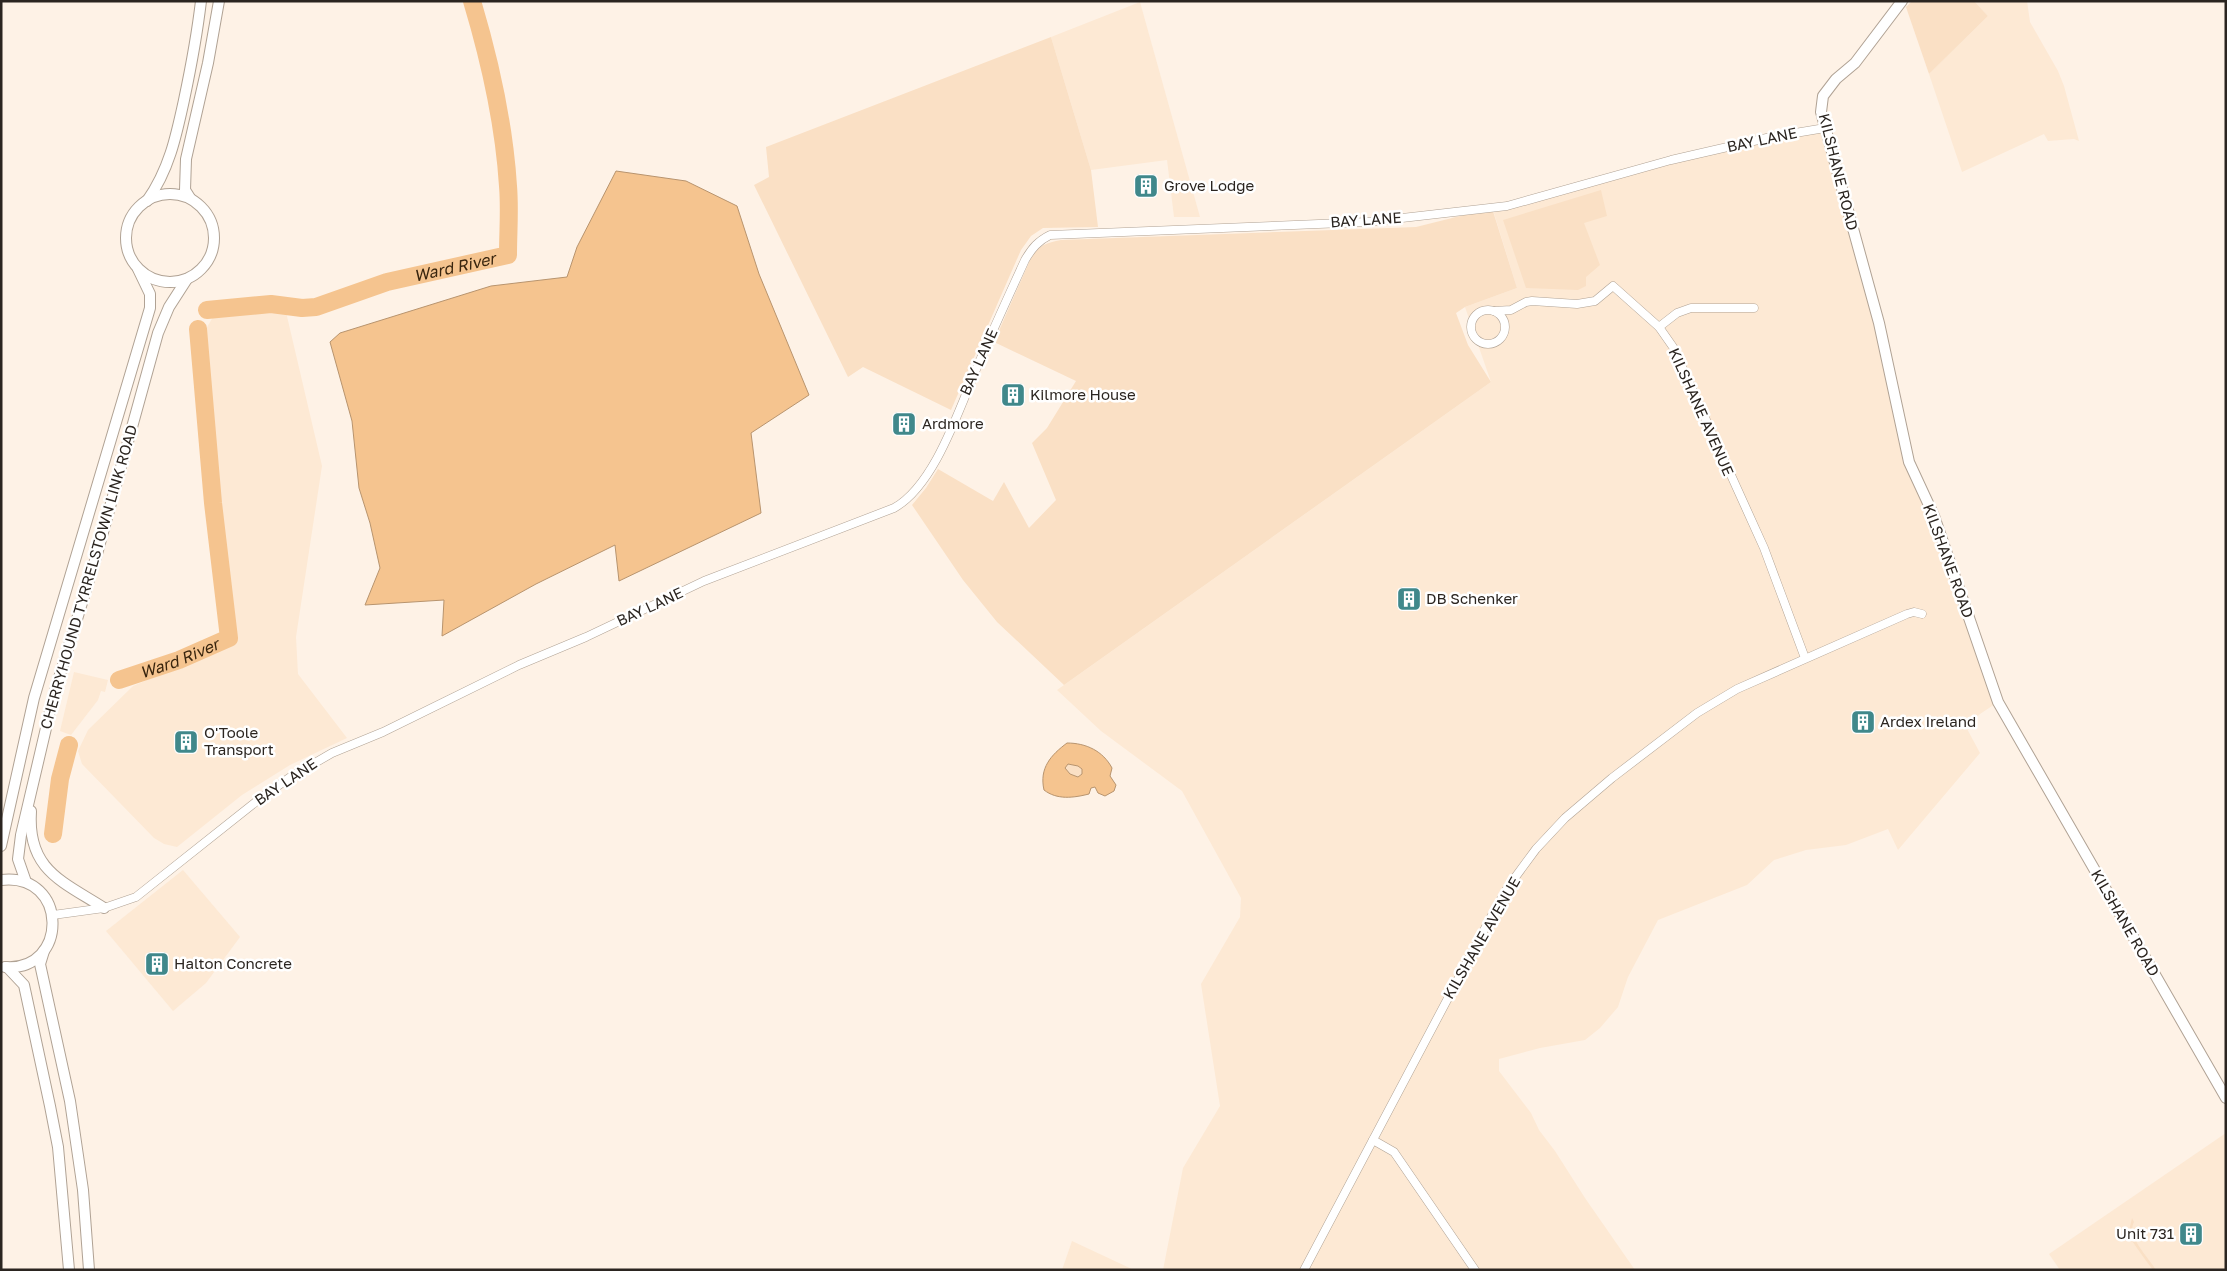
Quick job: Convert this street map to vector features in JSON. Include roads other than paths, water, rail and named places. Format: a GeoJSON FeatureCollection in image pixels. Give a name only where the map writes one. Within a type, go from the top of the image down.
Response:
{"type":"FeatureCollection","features":[{"type":"Feature","properties":{"kind":"street"},"geometry":{"type":"LineString","coordinates":[[201,1],[195,49],[171,154],[157,186],[146,202],[133,215],[126,236],[131,258],[138,269],[149,277],[161,282],[187,279],[198,273],[207,264],[215,240],[213,227],[208,215],[190,198],[185,190],[184,177],[186,159],[206,72],[218,1]]}},
{"type":"Feature","properties":{"kind":"street","name":"KILSHANE ROAD"},"geometry":{"type":"LineString","coordinates":[[1902,1],[1855,63],[1836,79],[1823,96],[1821,112],[1879,323],[1909,462],[1934,516],[1998,702],[2226,1098]]}},
{"type":"Feature","properties":{"kind":"street","name":"BAY LANE"},"geometry":{"type":"LineString","coordinates":[[53,915],[104,908],[136,898],[262,797],[313,762],[383,732],[519,665],[704,581],[894,508],[905,502],[917,490],[941,449],[1025,260],[1032,248],[1040,240],[1050,235],[1367,222],[1507,206],[1671,160],[1771,137],[1825,128]]}},
{"type":"Feature","properties":{"kind":"street"},"geometry":{"type":"LineString","coordinates":[[146,202],[167,194],[190,198]]}},
{"type":"Feature","properties":{"kind":"street","name":"CHERRYHOUND TYRRELSTOWN LINK ROAD"},"geometry":{"type":"LineString","coordinates":[[1,846],[34,698],[150,308],[150,294],[138,269]]}},
{"type":"Feature","properties":{"kind":"street","name":"CHERRYHOUND TYRRELSTOWN LINK ROAD"},"geometry":{"type":"LineString","coordinates":[[26,882],[18,859],[21,835],[44,734],[158,333],[169,307],[187,279]]}},
{"type":"Feature","properties":{"kind":"street","name":"KILSHANE AVENUE"},"geometry":{"type":"LineString","coordinates":[[1494,312],[1511,310],[1532,301],[1578,304],[1595,301],[1613,286],[1659,327],[1673,347],[1764,548],[1805,658]]}},
{"type":"Feature","properties":{"kind":"street"},"geometry":{"type":"LineString","coordinates":[[1659,327],[1677,313],[1691,308],[1754,308]]}},
{"type":"Feature","properties":{"kind":"street"},"geometry":{"type":"LineString","coordinates":[[1505,324],[1503,318],[1494,312],[1483,311],[1474,317],[1471,328],[1475,338],[1484,344],[1495,343],[1503,335],[1511,310]]}},
{"type":"Feature","properties":{"kind":"street","name":"KILSHANE AVENUE"},"geometry":{"type":"LineString","coordinates":[[1304,1270],[1508,887],[1536,849],[1565,818],[1599,789],[1697,713],[1737,689],[1906,614],[1914,612],[1922,614]]}},
{"type":"Feature","properties":{"kind":"street"},"geometry":{"type":"LineString","coordinates":[[44,734],[32,799],[31,822],[33,841],[40,860],[57,879],[104,908]]}},
{"type":"Feature","properties":{"kind":"street"},"geometry":{"type":"LineString","coordinates":[[1,880],[12,879],[26,882],[38,889],[48,901],[53,915],[54,928],[40,964],[70,1101],[83,1190],[89,1270]]}},
{"type":"Feature","properties":{"kind":"street"},"geometry":{"type":"LineString","coordinates":[[4,967],[27,964],[44,951]]}},
{"type":"Feature","properties":{"kind":"street"},"geometry":{"type":"LineString","coordinates":[[4,967],[24,985],[50,1106],[58,1147],[68,1270]]}},
{"type":"Feature","properties":{"kind":"street"},"geometry":{"type":"LineString","coordinates":[[1373,1140],[1388,1147],[1399,1158],[1476,1270]]}},
{"type":"Feature","properties":{"kind":"waterway","name":"Ward River"},"geometry":{"type":"LineString","coordinates":[[207,310],[271,304],[302,308],[316,307],[387,282],[508,255],[509,195],[500,116],[485,46],[472,1]]}},
{"type":"Feature","properties":{"kind":"waterway","name":"Ward River"},"geometry":{"type":"LineString","coordinates":[[119,680],[179,660],[229,638],[213,503],[198,329]]}},
{"type":"Feature","properties":{"kind":"waterway","name":"Ward River"},"geometry":{"type":"LineString","coordinates":[[53,834],[60,779],[69,745]]}},
{"type":"Feature","properties":{"kind":"place","name":"Grove Lodge"},"geometry":{"type":"Point","coordinates":[1146,186]}},
{"type":"Feature","properties":{"kind":"place","name":"Kilmore House"},"geometry":{"type":"Point","coordinates":[1013,395]}},
{"type":"Feature","properties":{"kind":"place","name":"Ardmore"},"geometry":{"type":"Point","coordinates":[904,424]}},
{"type":"Feature","properties":{"kind":"place","name":"DB Schenker"},"geometry":{"type":"Point","coordinates":[1409,599]}},
{"type":"Feature","properties":{"kind":"place","name":"Ardex Ireland"},"geometry":{"type":"Point","coordinates":[1863,722]}},
{"type":"Feature","properties":{"kind":"place","name":"O'Toole Transport"},"geometry":{"type":"Point","coordinates":[186,742]}},
{"type":"Feature","properties":{"kind":"place","name":"Halton Concrete"},"geometry":{"type":"Point","coordinates":[157,964]}},
{"type":"Feature","properties":{"kind":"place","name":"Unit 731"},"geometry":{"type":"Point","coordinates":[2191,1234]}}]}
